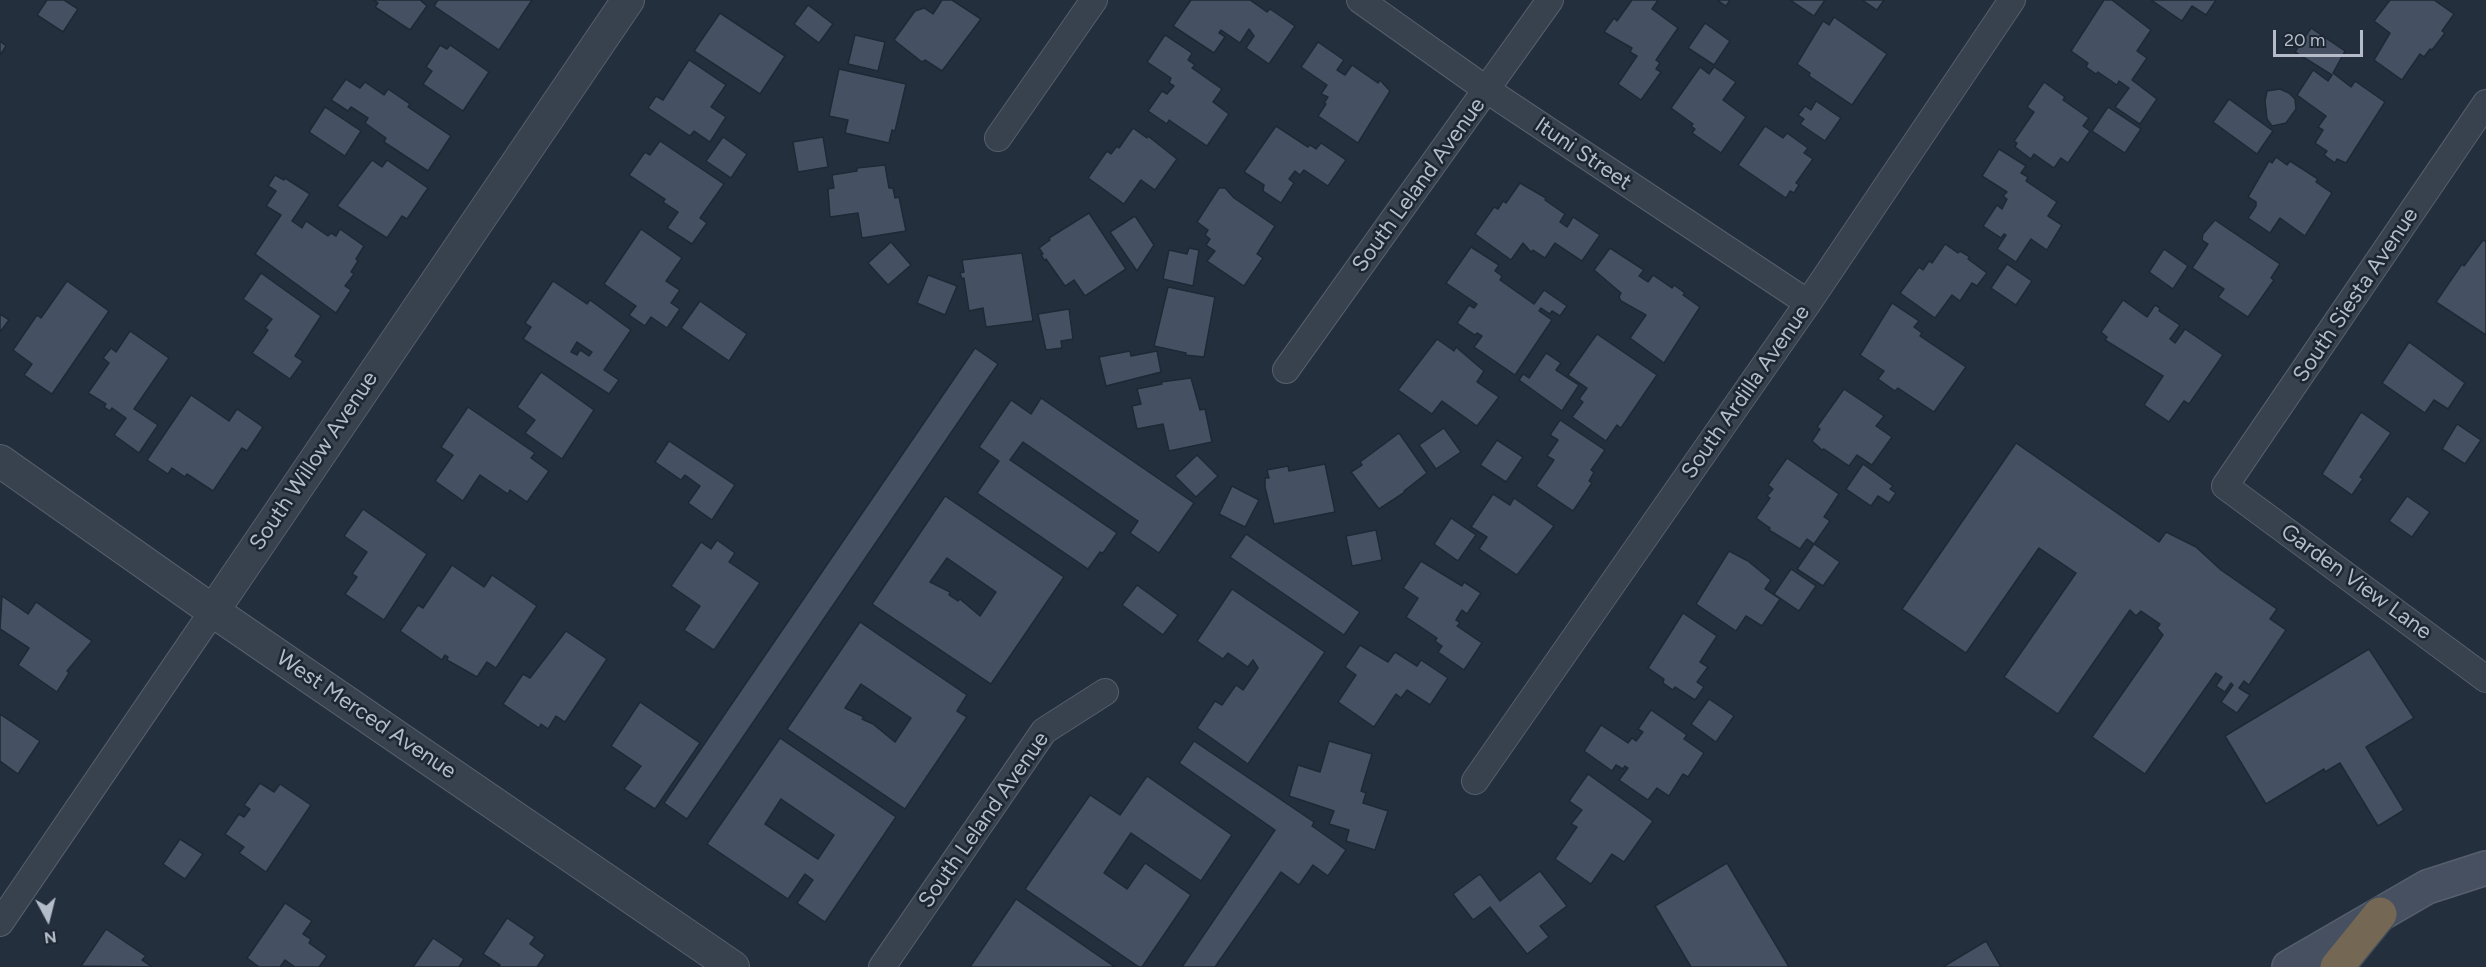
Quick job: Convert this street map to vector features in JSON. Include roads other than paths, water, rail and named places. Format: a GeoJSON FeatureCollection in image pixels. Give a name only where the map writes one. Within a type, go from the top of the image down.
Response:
{"type":"FeatureCollection","features":[{"type":"Feature","properties":{"kind":"highway"},"geometry":{"type":"LineString","coordinates":[[2337,967],[2380,914]]}},
{"type":"Feature","properties":{"kind":"main road"},"geometry":{"type":"LineString","coordinates":[[2289,967],[2427,887],[2486,868]]}},
{"type":"Feature","properties":{"kind":"street","name":"South Willow Avenue"},"geometry":{"type":"LineString","coordinates":[[0,923],[628,0]]}},
{"type":"Feature","properties":{"kind":"street"},"geometry":{"type":"LineString","coordinates":[[998,138],[1094,0]]}},
{"type":"Feature","properties":{"kind":"street","name":"Ituni Street"},"geometry":{"type":"LineString","coordinates":[[1360,0],[1487,90],[1808,303]]}},
{"type":"Feature","properties":{"kind":"street","name":"South Leland Avenue"},"geometry":{"type":"LineString","coordinates":[[1286,370],[1550,0]]}},
{"type":"Feature","properties":{"kind":"street","name":"South Ardilla Avenue"},"geometry":{"type":"LineString","coordinates":[[1475,781],[1808,303],[2012,0]]}},
{"type":"Feature","properties":{"kind":"street","name":"South Siesta Avenue"},"geometry":{"type":"LineString","coordinates":[[2225,486],[2486,103]]}},
{"type":"Feature","properties":{"kind":"street","name":"West Merced Avenue"},"geometry":{"type":"LineString","coordinates":[[0,461],[213,611],[733,967]]}},
{"type":"Feature","properties":{"kind":"street","name":"Garden View Lane"},"geometry":{"type":"LineString","coordinates":[[2225,486],[2486,679]]}},
{"type":"Feature","properties":{"kind":"street","name":"South Leland Avenue"},"geometry":{"type":"LineString","coordinates":[[882,967],[1044,731],[1105,692]]}}]}
